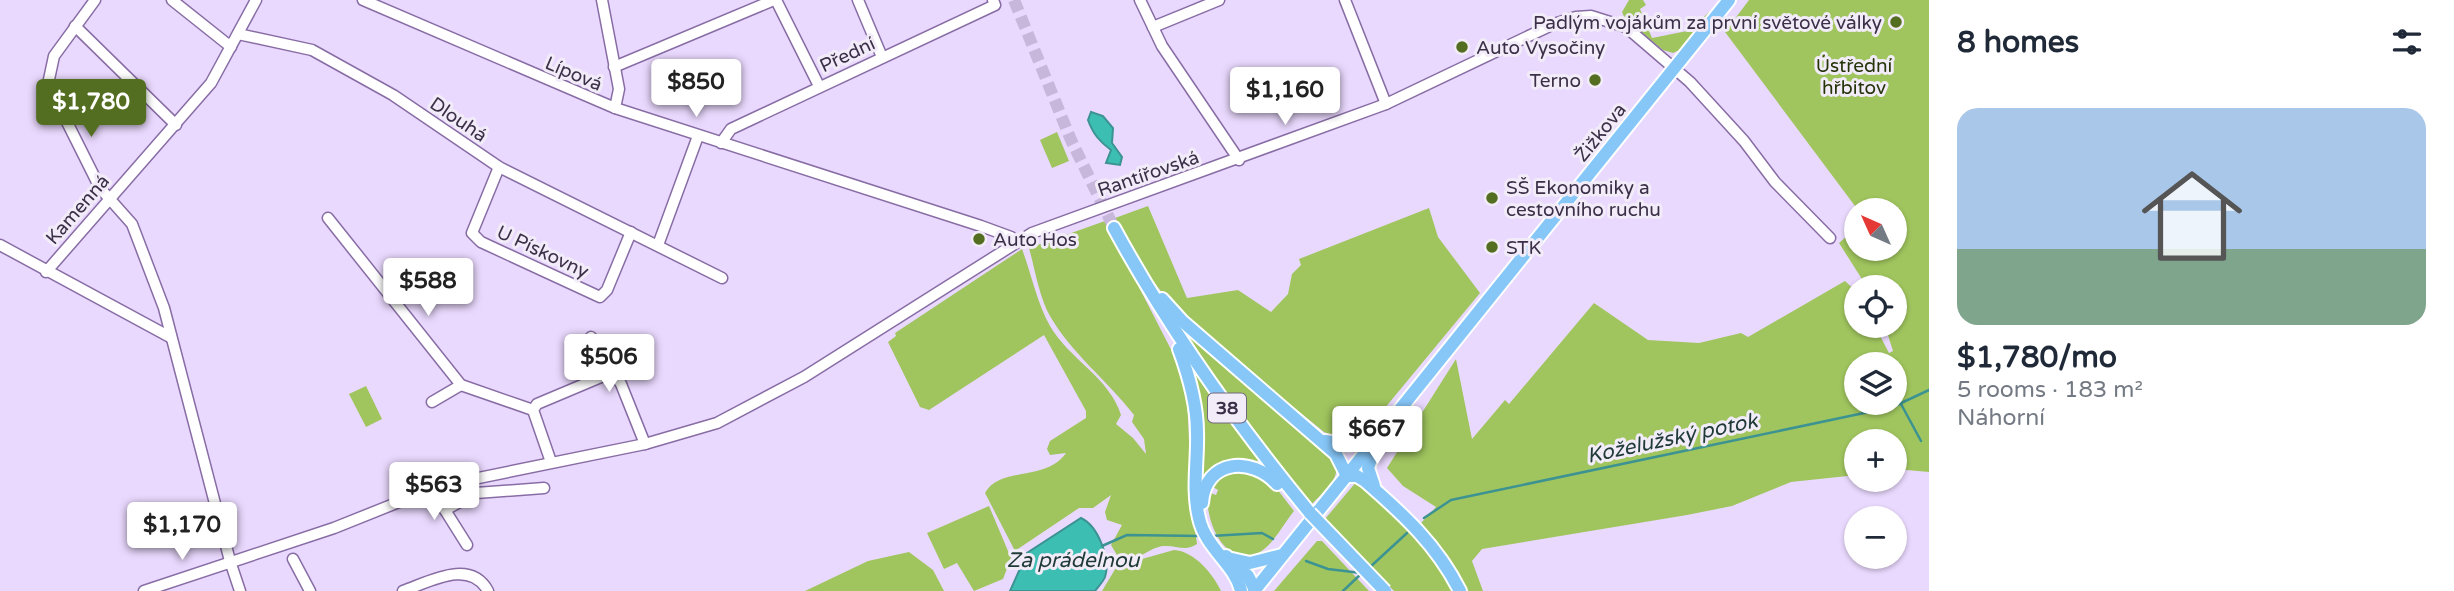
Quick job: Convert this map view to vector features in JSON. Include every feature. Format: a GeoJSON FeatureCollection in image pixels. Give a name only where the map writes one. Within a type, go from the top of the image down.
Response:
{"type":"FeatureCollection","features":[{"type":"Feature","properties":{"kind":"main road","name":"Žižkova"},"geometry":{"type":"LineString","coordinates":[[1255,590],[1729,0]]}},
{"type":"Feature","properties":{"kind":"main road","name":"38"},"geometry":{"type":"LineString","coordinates":[[1115,228],[1171,325],[1232,416],[1287,489],[1385,591]]}},
{"type":"Feature","properties":{"kind":"main road"},"geometry":{"type":"LineString","coordinates":[[1134,264],[1182,321],[1340,459],[1347,477],[1361,478],[1432,544],[1460,591]]}},
{"type":"Feature","properties":{"kind":"main road"},"geometry":{"type":"LineString","coordinates":[[1171,325],[1196,407],[1196,488],[1203,524],[1240,587],[1255,590]]}},
{"type":"Feature","properties":{"kind":"main road"},"geometry":{"type":"LineString","coordinates":[[1315,436],[1343,446],[1381,434]]}},
{"type":"Feature","properties":{"kind":"main road"},"geometry":{"type":"LineString","coordinates":[[1381,434],[1368,471],[1381,495]]}},
{"type":"Feature","properties":{"kind":"main road"},"geometry":{"type":"LineString","coordinates":[[1203,524],[1203,492],[1211,478],[1225,467],[1242,464],[1255,467],[1287,489]]}},
{"type":"Feature","properties":{"kind":"main road"},"geometry":{"type":"LineString","coordinates":[[1210,540],[1248,576],[1255,590]]}},
{"type":"Feature","properties":{"kind":"main road"},"geometry":{"type":"LineString","coordinates":[[1227,557],[1245,563],[1283,555]]}},
{"type":"Feature","properties":{"kind":"street"},"geometry":{"type":"LineString","coordinates":[[95,0],[50,63],[48,84],[51,96],[109,198],[132,224],[164,308],[230,562],[240,591]]}},
{"type":"Feature","properties":{"kind":"street"},"geometry":{"type":"LineString","coordinates":[[172,0],[231,47]]}},
{"type":"Feature","properties":{"kind":"street","name":"Kamenná"},"geometry":{"type":"LineString","coordinates":[[46,272],[211,83],[256,0]]}},
{"type":"Feature","properties":{"kind":"street","name":"Lípová"},"geometry":{"type":"LineString","coordinates":[[363,0],[615,108],[968,222],[1011,237],[1016,242]]}},
{"type":"Feature","properties":{"kind":"street"},"geometry":{"type":"LineString","coordinates":[[602,0],[619,89],[615,108]]}},
{"type":"Feature","properties":{"kind":"street"},"geometry":{"type":"LineString","coordinates":[[614,67],[775,0],[819,86]]}},
{"type":"Feature","properties":{"kind":"street"},"geometry":{"type":"LineString","coordinates":[[858,0],[882,57]]}},
{"type":"Feature","properties":{"kind":"street"},"geometry":{"type":"LineString","coordinates":[[1140,0],[1153,27],[1239,160]]}},
{"type":"Feature","properties":{"kind":"street"},"geometry":{"type":"LineString","coordinates":[[1153,27],[1219,0]]}},
{"type":"Feature","properties":{"kind":"street"},"geometry":{"type":"LineString","coordinates":[[1345,0],[1387,104]]}},
{"type":"Feature","properties":{"kind":"street","name":"Přední"},"geometry":{"type":"LineString","coordinates":[[721,143],[731,130],[994,3]]}},
{"type":"Feature","properties":{"kind":"street","name":"Rantířovská"},"geometry":{"type":"LineString","coordinates":[[144,591],[334,528],[439,486],[551,461],[645,444],[717,423],[775,394],[1016,242],[1048,227],[1239,160],[1387,104],[1554,24],[1576,17],[1600,17],[1619,23],[1675,70]]}},
{"type":"Feature","properties":{"kind":"street"},"geometry":{"type":"LineString","coordinates":[[75,26],[176,125]]}},
{"type":"Feature","properties":{"kind":"street","name":"Dlouhá"},"geometry":{"type":"LineString","coordinates":[[238,34],[312,50],[393,95],[499,167],[722,278]]}},
{"type":"Feature","properties":{"kind":"street"},"geometry":{"type":"LineString","coordinates":[[1675,70],[1744,141],[1774,182],[1830,238]]}},
{"type":"Feature","properties":{"kind":"street"},"geometry":{"type":"LineString","coordinates":[[658,245],[698,136]]}},
{"type":"Feature","properties":{"kind":"street","name":"U Pískovny"},"geometry":{"type":"LineString","coordinates":[[499,167],[472,233],[481,242],[600,297],[607,290],[631,232]]}},
{"type":"Feature","properties":{"kind":"street"},"geometry":{"type":"LineString","coordinates":[[328,218],[461,385],[533,410]]}},
{"type":"Feature","properties":{"kind":"street"},"geometry":{"type":"LineString","coordinates":[[0,245],[170,337]]}},
{"type":"Feature","properties":{"kind":"street"},"geometry":{"type":"LineString","coordinates":[[592,337],[621,384],[645,444]]}},
{"type":"Feature","properties":{"kind":"street"},"geometry":{"type":"LineString","coordinates":[[533,410],[537,404],[613,372]]}},
{"type":"Feature","properties":{"kind":"street"},"geometry":{"type":"LineString","coordinates":[[432,402],[461,385]]}},
{"type":"Feature","properties":{"kind":"street"},"geometry":{"type":"LineString","coordinates":[[533,410],[551,461]]}},
{"type":"Feature","properties":{"kind":"street"},"geometry":{"type":"LineString","coordinates":[[439,486],[445,510],[467,545]]}},
{"type":"Feature","properties":{"kind":"street"},"geometry":{"type":"LineString","coordinates":[[445,510],[476,493],[544,488]]}},
{"type":"Feature","properties":{"kind":"street"},"geometry":{"type":"LineString","coordinates":[[293,559],[310,591]]}},
{"type":"Feature","properties":{"kind":"street"},"geometry":{"type":"LineString","coordinates":[[403,591],[464,573],[479,580],[488,591]]}},
{"type":"Feature","properties":{"kind":"green space"},"geometry":{"type":"Polygon","coordinates":[[[1629,0],[1643,0],[1646,5],[1640,9],[1652,38],[1687,31],[1720,3],[1684,48],[1673,53],[1663,50],[1625,19],[1622,12],[1629,0]]]}},
{"type":"Feature","properties":{"kind":"green space","name":"Ústřední hřbitov"},"geometry":{"type":"Polygon","coordinates":[[[1749,0],[1929,0],[1929,472],[1907,470],[1907,429],[1844,429],[1844,476],[1791,482],[1732,506],[1482,549],[1472,561],[1483,591],[1468,591],[1451,560],[1421,523],[1436,507],[1403,486],[1387,468],[1456,359],[1472,439],[1505,400],[1509,404],[1594,303],[1648,340],[1699,343],[1741,333],[1748,337],[1844,282],[1844,338],[1881,338],[1888,352],[1844,352],[1844,415],[1907,415],[1907,352],[1891,352],[1893,351],[1889,338],[1907,338],[1907,275],[1859,275],[1850,261],[1908,261],[1908,198],[1849,198],[1725,32],[1749,0]]]}},
{"type":"Feature","properties":{"kind":"green space"},"geometry":{"type":"Polygon","coordinates":[[[1057,132],[1069,161],[1052,168],[1040,140],[1057,132]]]}},
{"type":"Feature","properties":{"kind":"green space"},"geometry":{"type":"Polygon","coordinates":[[[1148,206],[1187,298],[1238,290],[1271,312],[1288,294],[1292,274],[1301,265],[1299,259],[1429,208],[1438,237],[1480,293],[1370,426],[1348,438],[1338,437],[1324,432],[1226,354],[1188,321],[1163,293],[1115,218],[1148,206]]]}},
{"type":"Feature","properties":{"kind":"green space"},"geometry":{"type":"Polygon","coordinates":[[[1105,221],[1180,367],[1187,395],[1192,509],[1197,544],[1185,548],[1163,546],[1131,560],[1120,560],[1111,545],[1122,525],[1107,520],[1105,512],[1111,495],[1093,508],[1079,508],[1015,551],[985,493],[1001,479],[1047,468],[1057,462],[1066,453],[1050,455],[1047,449],[1050,441],[1086,418],[1086,411],[1044,335],[929,410],[920,407],[888,342],[896,336],[895,333],[1022,249],[1050,326],[1058,338],[1108,390],[1121,415],[1116,424],[1133,438],[1146,454],[1144,439],[1132,422],[1134,415],[1079,355],[1050,316],[1040,292],[1029,248],[1105,221]]]}},
{"type":"Feature","properties":{"kind":"green space"},"geometry":{"type":"Polygon","coordinates":[[[1844,239],[1844,251],[1839,243],[1844,239]]]}},
{"type":"Feature","properties":{"kind":"green space"},"geometry":{"type":"Polygon","coordinates":[[[1173,319],[1334,458],[1334,478],[1312,504],[1255,437],[1173,319]]]}},
{"type":"Feature","properties":{"kind":"green space"},"geometry":{"type":"Polygon","coordinates":[[[1194,372],[1257,462],[1233,459],[1213,467],[1200,478],[1194,372]]]}},
{"type":"Feature","properties":{"kind":"green space"},"geometry":{"type":"Polygon","coordinates":[[[366,386],[382,419],[366,427],[349,394],[366,386]]]}},
{"type":"Feature","properties":{"kind":"green space"},"geometry":{"type":"Polygon","coordinates":[[[1247,469],[1277,489],[1294,511],[1268,546],[1258,553],[1246,556],[1235,553],[1218,538],[1209,515],[1208,492],[1216,495],[1218,490],[1211,486],[1225,472],[1247,469]]]}},
{"type":"Feature","properties":{"kind":"green space"},"geometry":{"type":"Polygon","coordinates":[[[1357,481],[1411,532],[1434,559],[1454,591],[1394,591],[1325,519],[1357,481]]]}},
{"type":"Feature","properties":{"kind":"green space"},"geometry":{"type":"Polygon","coordinates":[[[989,506],[1011,558],[1003,579],[974,591],[957,563],[944,569],[927,533],[989,506]]]}},
{"type":"Feature","properties":{"kind":"green space"},"geometry":{"type":"Polygon","coordinates":[[[1317,541],[1322,541],[1369,591],[1274,591],[1317,541]]]}},
{"type":"Feature","properties":{"kind":"green space"},"geometry":{"type":"Polygon","coordinates":[[[1174,550],[1189,554],[1202,564],[1221,591],[1102,591],[1117,566],[1174,550]]]}},
{"type":"Feature","properties":{"kind":"green space"},"geometry":{"type":"Polygon","coordinates":[[[909,552],[933,570],[944,591],[805,591],[868,561],[909,552]]]}},
{"type":"Feature","properties":{"kind":"water"},"geometry":{"type":"Polygon","coordinates":[[[1091,112],[1103,116],[1113,128],[1112,143],[1122,157],[1120,165],[1106,163],[1111,150],[1100,141],[1092,129],[1088,120],[1091,112]]]}},
{"type":"Feature","properties":{"kind":"water","name":"Za prádelnou"},"geometry":{"type":"Polygon","coordinates":[[[1081,518],[1098,535],[1105,553],[1105,577],[1095,591],[1010,591],[1027,553],[1081,518]]]}},
{"type":"Feature","properties":{"kind":"waterway","name":"Koželužský potok"},"geometry":{"type":"LineString","coordinates":[[1424,518],[1451,500],[1864,413],[1897,405],[1929,390]]}},
{"type":"Feature","properties":{"kind":"waterway"},"geometry":{"type":"LineString","coordinates":[[1907,415],[1921,441]]}},
{"type":"Feature","properties":{"kind":"waterway"},"geometry":{"type":"LineString","coordinates":[[1211,536],[1262,533],[1273,539]]}},
{"type":"Feature","properties":{"kind":"waterway","name":"Koželužský potok"},"geometry":{"type":"LineString","coordinates":[[1369,568],[1407,533]]}},
{"type":"Feature","properties":{"kind":"waterway"},"geometry":{"type":"LineString","coordinates":[[1102,546],[1127,535],[1201,536]]}},
{"type":"Feature","properties":{"kind":"waterway"},"geometry":{"type":"LineString","coordinates":[[1306,561],[1328,569],[1361,573]]}},
{"type":"Feature","properties":{"kind":"waterway","name":"Koželužský potok"},"geometry":{"type":"LineString","coordinates":[[1343,591],[1361,574]]}},
{"type":"Feature","properties":{"kind":"tunnel"},"geometry":{"type":"LineString","coordinates":[[1014,0],[1071,140],[1114,228]]}},
{"type":"Feature","properties":{"kind":"place","name":"Padlým vojákům za první světové války"},"geometry":{"type":"Point","coordinates":[1896,22]}},
{"type":"Feature","properties":{"kind":"place","name":"Auto Vysočiny"},"geometry":{"type":"Point","coordinates":[1462,47]}},
{"type":"Feature","properties":{"kind":"place","name":"Terno"},"geometry":{"type":"Point","coordinates":[1595,80]}},
{"type":"Feature","properties":{"kind":"place","name":"SŠ Ekonomiky a cestovního ruchu"},"geometry":{"type":"Point","coordinates":[1492,198]}},
{"type":"Feature","properties":{"kind":"place","name":"Auto Hos"},"geometry":{"type":"Point","coordinates":[979,239]}},
{"type":"Feature","properties":{"kind":"place","name":"STK"},"geometry":{"type":"Point","coordinates":[1492,247]}}]}
